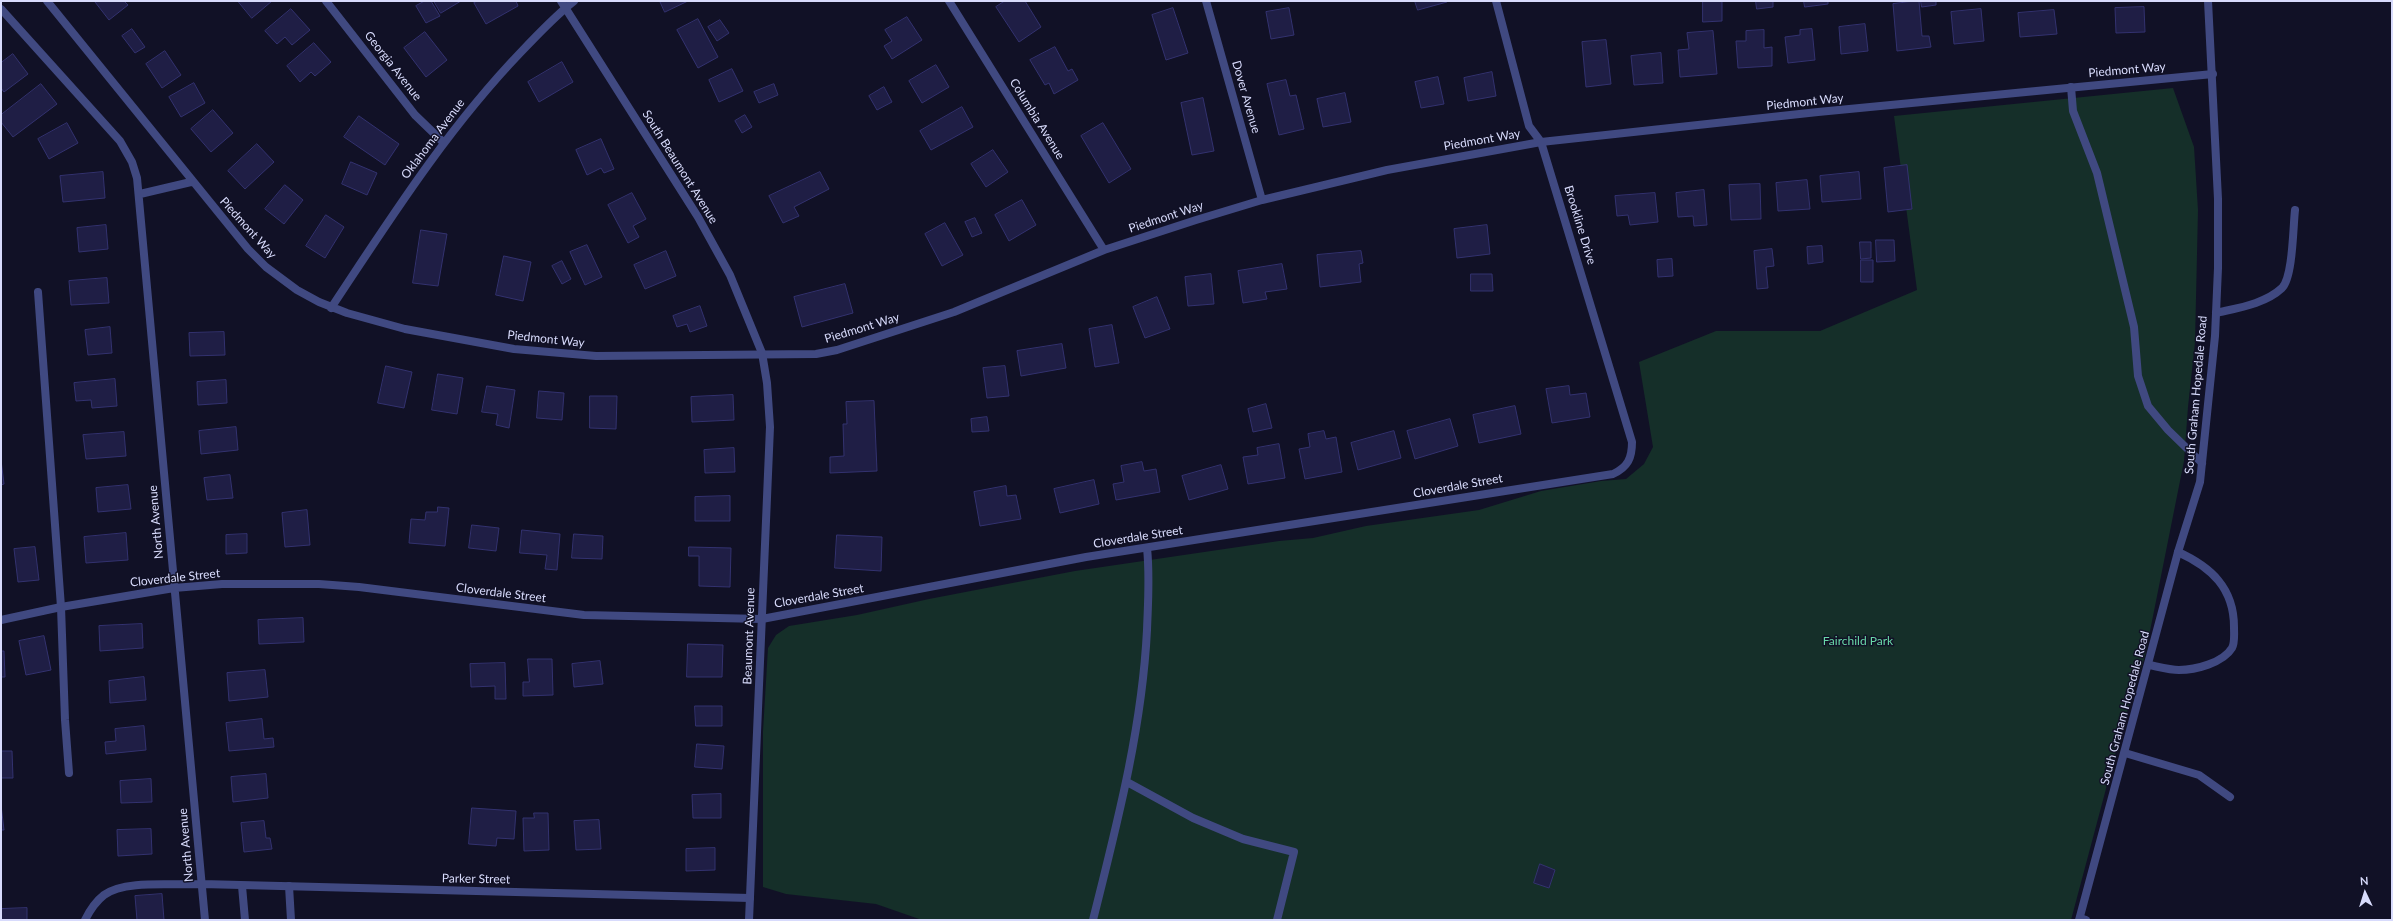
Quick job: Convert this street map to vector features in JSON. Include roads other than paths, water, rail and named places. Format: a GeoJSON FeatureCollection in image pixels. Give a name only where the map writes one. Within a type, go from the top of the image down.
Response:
{"type":"FeatureCollection","features":[{"type":"Feature","properties":{"kind":"street","name":"Piedmont Way"},"geometry":{"type":"LineString","coordinates":[[47,1],[191,182],[248,249],[266,267],[297,290],[331,308],[405,329],[547,353],[647,357],[762,353],[790,355],[816,354],[837,350],[954,312],[1104,250],[1262,200],[1387,170],[1541,142],[2071,87],[2213,74]]}},
{"type":"Feature","properties":{"kind":"street","name":"Georgia Avenue"},"geometry":{"type":"LineString","coordinates":[[326,1],[415,115],[444,143]]}},
{"type":"Feature","properties":{"kind":"street","name":"Oklahoma Avenue"},"geometry":{"type":"LineString","coordinates":[[331,308],[412,186],[444,143],[507,66],[563,4],[574,1]]}},
{"type":"Feature","properties":{"kind":"street","name":"Columbia Avenue"},"geometry":{"type":"LineString","coordinates":[[949,1],[1104,250]]}},
{"type":"Feature","properties":{"kind":"street","name":"Dover Avenue"},"geometry":{"type":"LineString","coordinates":[[1206,1],[1262,200]]}},
{"type":"Feature","properties":{"kind":"street","name":"Brookline Drive"},"geometry":{"type":"LineString","coordinates":[[1496,1],[1529,126],[1541,142],[1632,442],[1630,459]]}},
{"type":"Feature","properties":{"kind":"street","name":"South Graham Hopedale Road"},"geometry":{"type":"LineString","coordinates":[[2082,919],[2178,552],[2200,482],[2216,313],[2218,199],[2213,74],[2208,1]]}},
{"type":"Feature","properties":{"kind":"street","name":"South Beaumont Avenue"},"geometry":{"type":"LineString","coordinates":[[563,4],[698,217],[730,275],[762,353]]}},
{"type":"Feature","properties":{"kind":"street"},"geometry":{"type":"LineString","coordinates":[[1,9],[120,141],[132,162],[140,194],[191,182]]}},
{"type":"Feature","properties":{"kind":"street"},"geometry":{"type":"LineString","coordinates":[[2071,87],[2074,111],[2097,173],[2134,327],[2138,376],[2148,406],[2168,430],[2202,463]]}},
{"type":"Feature","properties":{"kind":"street","name":"North Avenue"},"geometry":{"type":"LineString","coordinates":[[140,194],[174,588],[205,920]]}},
{"type":"Feature","properties":{"kind":"street"},"geometry":{"type":"LineString","coordinates":[[2216,313],[2266,299],[2282,288],[2288,277],[2295,210]]}},
{"type":"Feature","properties":{"kind":"street"},"geometry":{"type":"LineString","coordinates":[[38,292],[61,607],[65,720],[69,773]]}},
{"type":"Feature","properties":{"kind":"street","name":"Beaumont Avenue"},"geometry":{"type":"LineString","coordinates":[[749,920],[770,427],[767,383],[762,353]]}},
{"type":"Feature","properties":{"kind":"street","name":"Cloverdale Street"},"geometry":{"type":"LineString","coordinates":[[1,620],[61,607],[174,588],[222,584],[319,584],[584,615],[762,619],[973,578],[1147,548],[1613,474],[1626,466],[1630,459]]}},
{"type":"Feature","properties":{"kind":"street"},"geometry":{"type":"LineString","coordinates":[[1093,920],[1127,782],[1145,664],[1150,574],[1147,548]]}},
{"type":"Feature","properties":{"kind":"street"},"geometry":{"type":"LineString","coordinates":[[2149,665],[2179,670],[2196,668],[2222,658],[2232,648],[2234,641],[2232,605],[2222,586],[2208,568],[2178,552]]}},
{"type":"Feature","properties":{"kind":"street"},"geometry":{"type":"LineString","coordinates":[[2125,753],[2199,775],[2230,796]]}},
{"type":"Feature","properties":{"kind":"street"},"geometry":{"type":"LineString","coordinates":[[1127,782],[1193,818],[1243,839],[1294,852],[1277,920]]}},
{"type":"Feature","properties":{"kind":"street","name":"Parker Street"},"geometry":{"type":"LineString","coordinates":[[85,920],[91,908],[104,895],[118,889],[140,886],[202,884],[750,898]]}},
{"type":"Feature","properties":{"kind":"street"},"geometry":{"type":"LineString","coordinates":[[242,886],[245,920]]}},
{"type":"Feature","properties":{"kind":"street"},"geometry":{"type":"LineString","coordinates":[[289,886],[291,920]]}},
{"type":"Feature","properties":{"kind":"park label","name":"Fairchild Park"},"geometry":{"type":"Point","coordinates":[1858,641]}}]}
